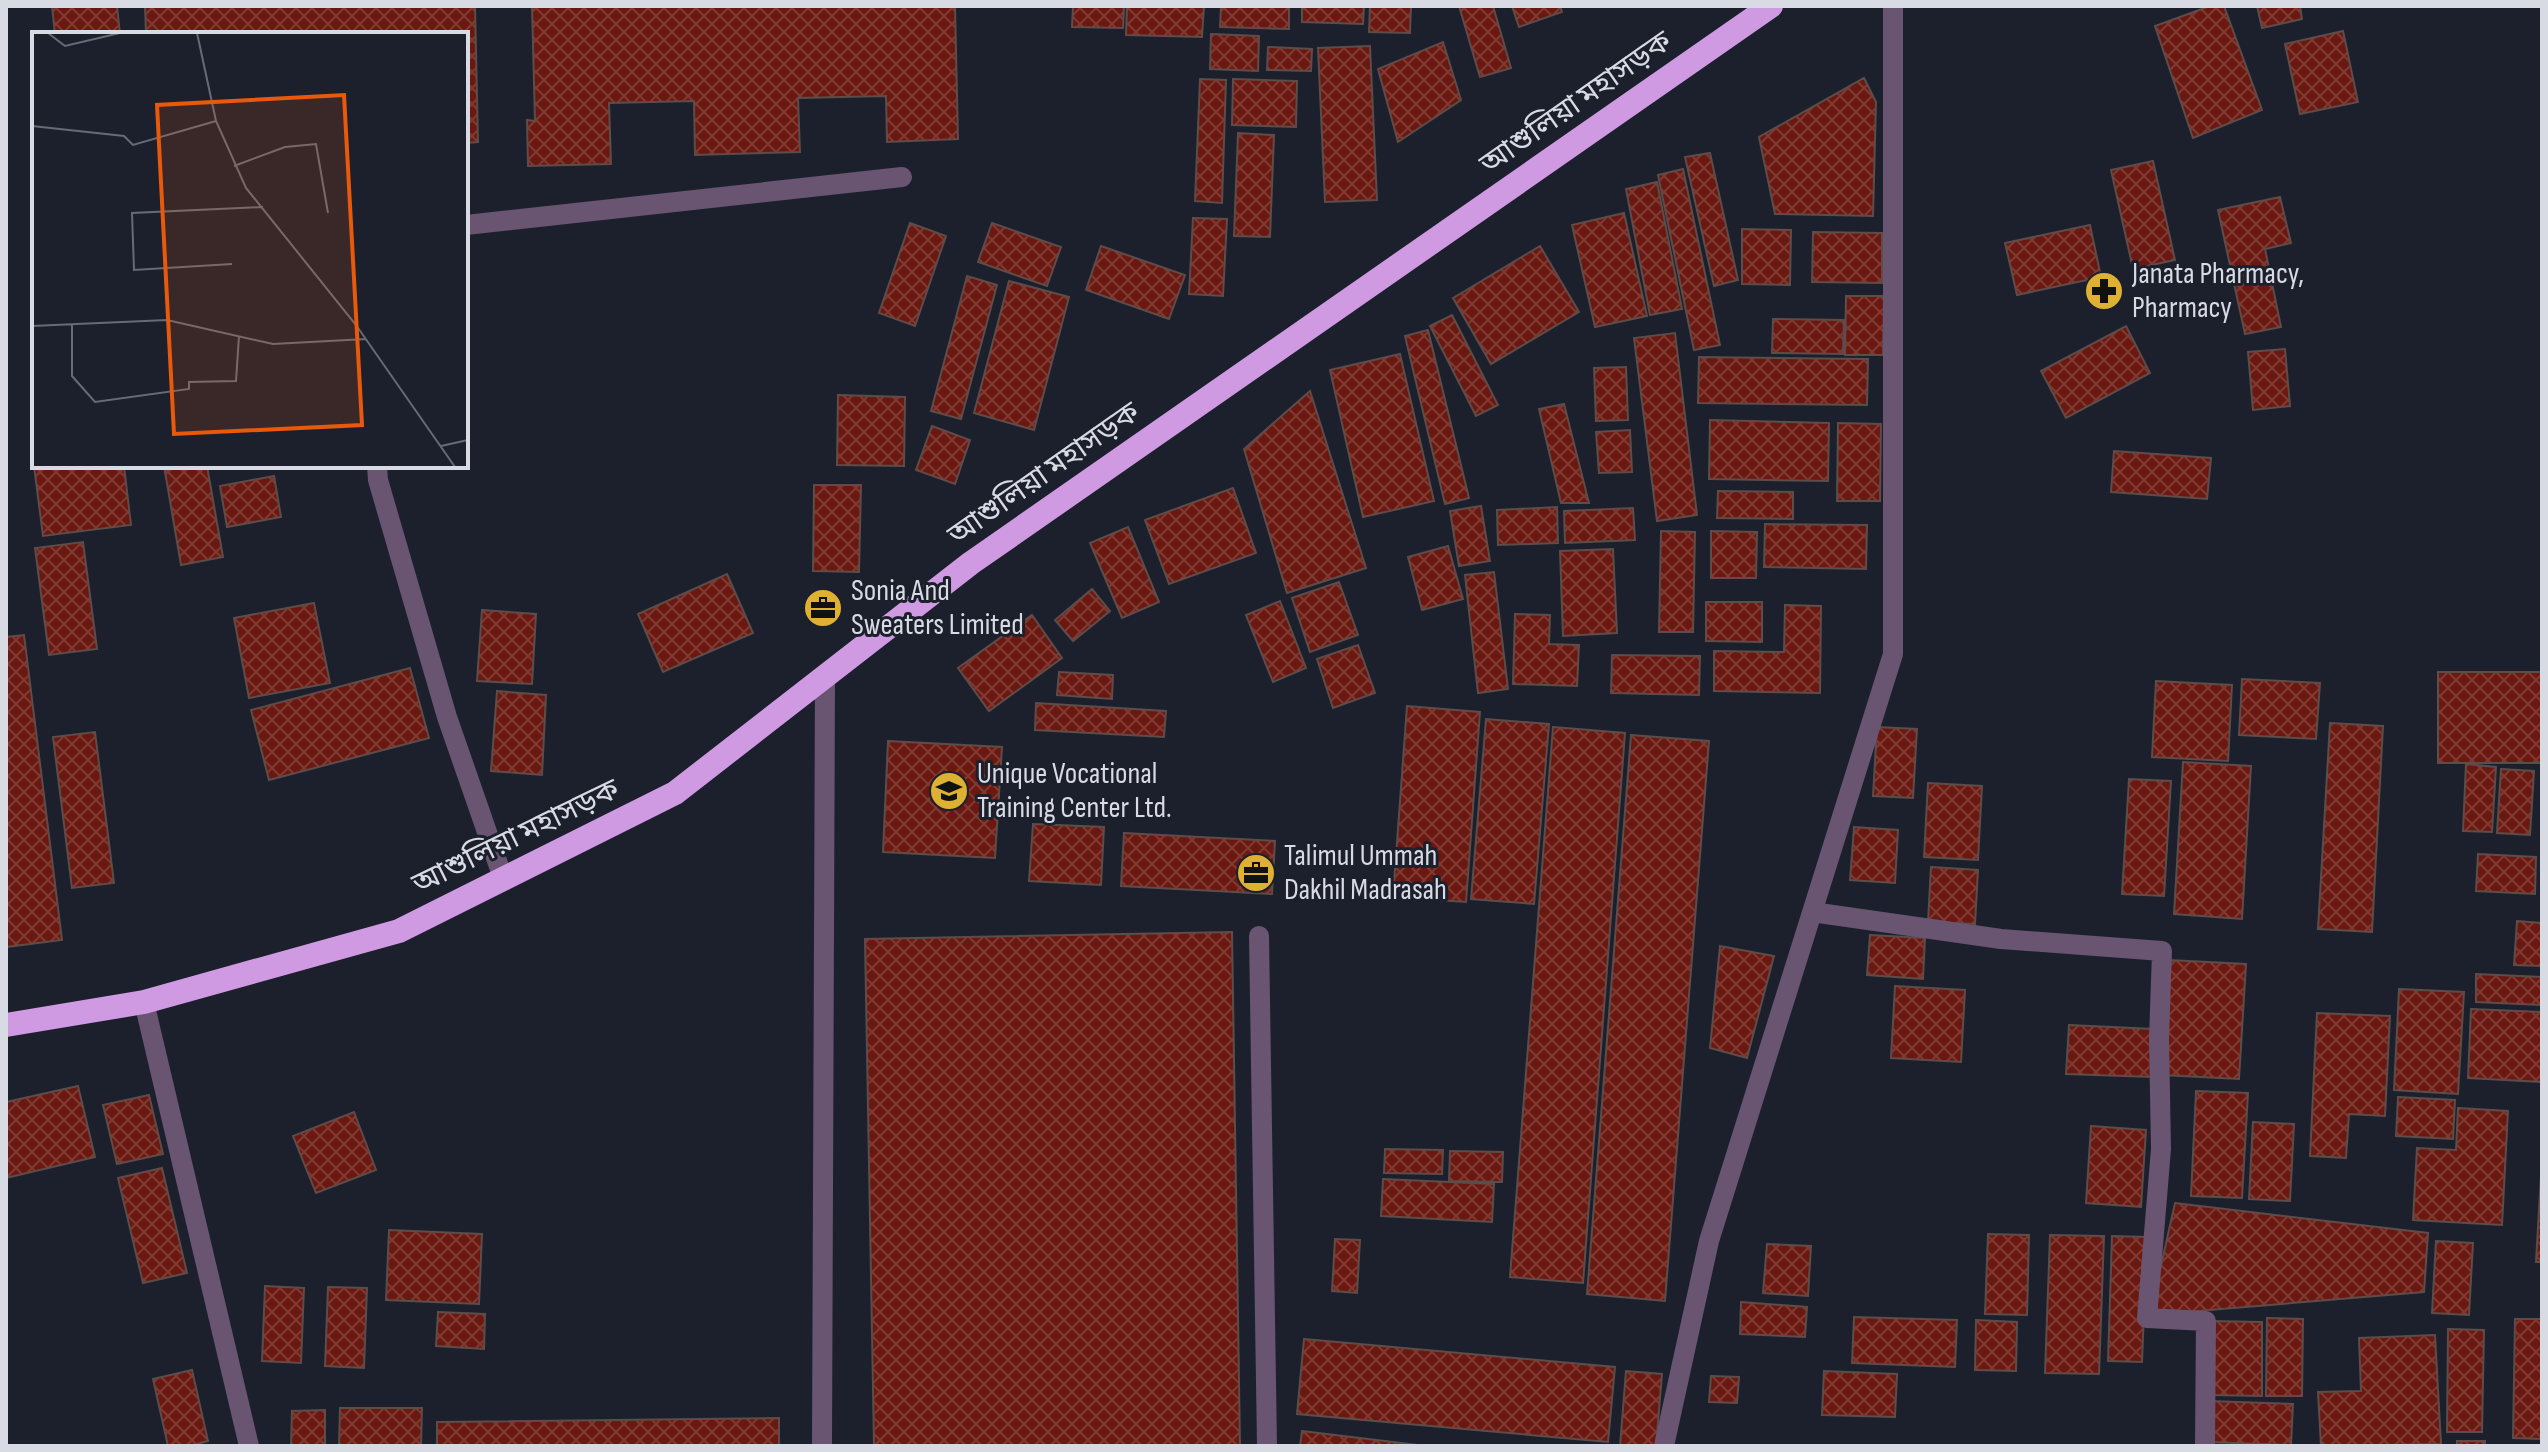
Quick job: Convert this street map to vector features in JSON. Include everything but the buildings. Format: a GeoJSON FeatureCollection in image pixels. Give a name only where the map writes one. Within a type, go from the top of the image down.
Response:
{"type":"FeatureCollection","features":[{"type":"Feature","properties":{"kind":"highway","name":"আশুলিয়া মহাসড়ক"},"geometry":{"type":"LineString","coordinates":[[6,1025],[144,1002],[399,931],[675,793],[971,563],[1771,6]]}},
{"type":"Feature","properties":{"kind":"street"},"geometry":{"type":"LineString","coordinates":[[1664,1446],[1709,1241],[1893,654],[1893,6]]}},
{"type":"Feature","properties":{"kind":"street"},"geometry":{"type":"LineString","coordinates":[[468,225],[902,177]]}},
{"type":"Feature","properties":{"kind":"street"},"geometry":{"type":"LineString","coordinates":[[377,468],[378,480],[447,717],[503,878]]}},
{"type":"Feature","properties":{"kind":"street"},"geometry":{"type":"LineString","coordinates":[[822,1446],[825,676]]}},
{"type":"Feature","properties":{"kind":"street"},"geometry":{"type":"LineString","coordinates":[[1812,912],[2001,939],[2162,951],[2159,1039],[2161,1149],[2147,1318],[2206,1321],[2205,1446]]}},
{"type":"Feature","properties":{"kind":"street"},"geometry":{"type":"LineString","coordinates":[[1259,936],[1267,1446]]}},
{"type":"Feature","properties":{"kind":"street"},"geometry":{"type":"LineString","coordinates":[[144,1002],[249,1446]]}},
{"type":"Feature","properties":{"kind":"place","name":"Janata Pharmacy, Pharmacy"},"geometry":{"type":"Point","coordinates":[2104,291]}},
{"type":"Feature","properties":{"kind":"place","name":"Sonia And Sweaters Limited"},"geometry":{"type":"Point","coordinates":[823,608]}},
{"type":"Feature","properties":{"kind":"place","name":"Unique Vocational Training Center Ltd."},"geometry":{"type":"Point","coordinates":[949,791]}},
{"type":"Feature","properties":{"kind":"place","name":"Talimul Ummah Dakhil Madrasah"},"geometry":{"type":"Point","coordinates":[1256,873]}}]}
